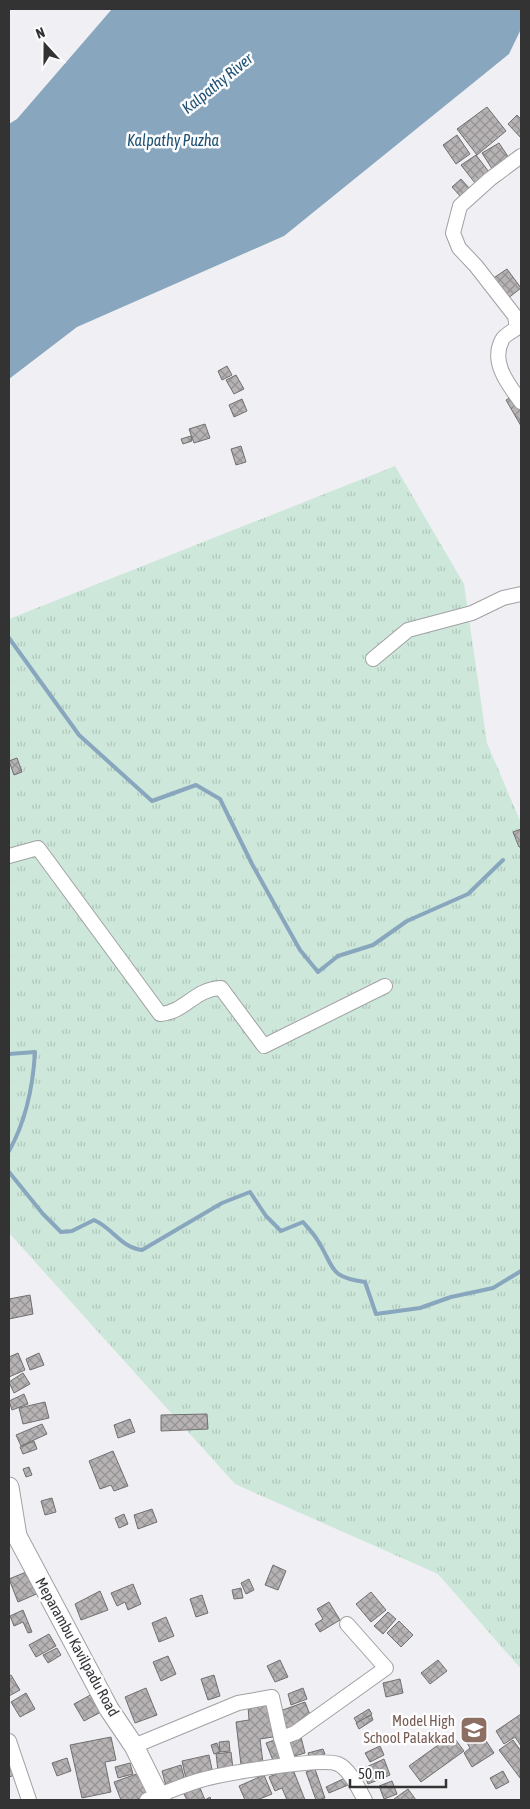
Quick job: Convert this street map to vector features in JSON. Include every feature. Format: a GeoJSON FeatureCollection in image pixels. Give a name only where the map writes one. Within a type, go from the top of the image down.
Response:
{"type":"FeatureCollection","features":[{"type":"Feature","properties":{"kind":"main road","name":"Meparambu Kavilpadu Road"},"geometry":{"type":"LineString","coordinates":[[9,1487],[17,1536],[109,1709],[134,1746],[155,1799]]}},
{"type":"Feature","properties":{"kind":"street"},"geometry":{"type":"LineString","coordinates":[[521,156],[490,179],[460,206],[453,233],[458,248],[476,266],[515,316],[519,328],[502,339],[498,355],[502,376],[521,402]]}},
{"type":"Feature","properties":{"kind":"street"},"geometry":{"type":"LineString","coordinates":[[373,659],[408,630],[472,613],[503,598],[521,594]]}},
{"type":"Feature","properties":{"kind":"street"},"geometry":{"type":"LineString","coordinates":[[9,856],[38,848],[160,1014],[172,1013],[207,989],[221,988],[264,1046],[385,986]]}},
{"type":"Feature","properties":{"kind":"street"},"geometry":{"type":"LineString","coordinates":[[280,1738],[295,1733],[386,1668],[348,1624]]}},
{"type":"Feature","properties":{"kind":"street"},"geometry":{"type":"LineString","coordinates":[[134,1746],[238,1704],[272,1697],[280,1738],[289,1764]]}},
{"type":"Feature","properties":{"kind":"street"},"geometry":{"type":"LineString","coordinates":[[9,1742],[29,1800]]}},
{"type":"Feature","properties":{"kind":"street"},"geometry":{"type":"LineString","coordinates":[[155,1799],[202,1779],[289,1764],[323,1762],[338,1764],[348,1772],[366,1800]]}},
{"type":"Feature","properties":{"kind":"green space"},"geometry":{"type":"Polygon","coordinates":[[[395,466],[464,584],[487,743],[521,823],[521,1669],[438,1574],[235,1484],[9,1233],[9,619],[395,466]]]}},
{"type":"Feature","properties":{"kind":"water","name":"Kalpathy Puzha"},"geometry":{"type":"Polygon","coordinates":[[[112,9],[521,9],[521,29],[509,54],[284,236],[77,327],[9,379],[9,124],[17,119],[112,9]]]}},
{"type":"Feature","properties":{"kind":"building"},"geometry":{"type":"Polygon","coordinates":[[[487,107],[506,131],[477,155],[457,129],[487,107]]]}},
{"type":"Feature","properties":{"kind":"building"},"geometry":{"type":"Polygon","coordinates":[[[517,115],[521,119],[521,138],[508,124],[517,115]]]}},
{"type":"Feature","properties":{"kind":"building"},"geometry":{"type":"Polygon","coordinates":[[[457,135],[470,154],[456,164],[443,145],[457,135]]]}},
{"type":"Feature","properties":{"kind":"building"},"geometry":{"type":"Polygon","coordinates":[[[499,143],[511,161],[494,172],[482,153],[499,143]]]}},
{"type":"Feature","properties":{"kind":"building"},"geometry":{"type":"Polygon","coordinates":[[[476,155],[489,172],[475,183],[461,165],[476,155]]]}},
{"type":"Feature","properties":{"kind":"building"},"geometry":{"type":"Polygon","coordinates":[[[461,179],[470,189],[461,197],[452,187],[461,179]]]}},
{"type":"Feature","properties":{"kind":"building"},"geometry":{"type":"Polygon","coordinates":[[[507,269],[521,288],[507,299],[492,279],[507,269]]]}},
{"type":"Feature","properties":{"kind":"building"},"geometry":{"type":"Polygon","coordinates":[[[227,366],[232,375],[222,380],[218,371],[227,366]]]}},
{"type":"Feature","properties":{"kind":"building"},"geometry":{"type":"Polygon","coordinates":[[[236,375],[244,389],[234,394],[226,380],[236,375]]]}},
{"type":"Feature","properties":{"kind":"building"},"geometry":{"type":"Polygon","coordinates":[[[518,393],[521,399],[521,426],[506,400],[518,393]]]}},
{"type":"Feature","properties":{"kind":"building"},"geometry":{"type":"Polygon","coordinates":[[[242,399],[247,411],[234,417],[229,405],[242,399]]]}},
{"type":"Feature","properties":{"kind":"building"},"geometry":{"type":"Polygon","coordinates":[[[205,424],[210,438],[194,443],[189,429],[205,424]]]}},
{"type":"Feature","properties":{"kind":"building"},"geometry":{"type":"Polygon","coordinates":[[[191,436],[192,441],[183,444],[181,439],[191,436]]]}},
{"type":"Feature","properties":{"kind":"building"},"geometry":{"type":"Polygon","coordinates":[[[241,446],[246,462],[236,465],[231,449],[241,446]]]}},
{"type":"Feature","properties":{"kind":"building"},"geometry":{"type":"Polygon","coordinates":[[[17,758],[22,772],[14,775],[9,761],[17,758]]]}},
{"type":"Feature","properties":{"kind":"building"},"geometry":{"type":"Polygon","coordinates":[[[521,829],[521,847],[519,847],[513,832],[521,829]]]}},
{"type":"Feature","properties":{"kind":"building"},"geometry":{"type":"Polygon","coordinates":[[[30,1295],[33,1314],[9,1319],[9,1299],[30,1295]]]}},
{"type":"Feature","properties":{"kind":"building"},"geometry":{"type":"Polygon","coordinates":[[[18,1353],[25,1370],[9,1377],[9,1357],[18,1353]]]}},
{"type":"Feature","properties":{"kind":"building"},"geometry":{"type":"Polygon","coordinates":[[[39,1353],[44,1365],[30,1370],[26,1359],[39,1353]]]}},
{"type":"Feature","properties":{"kind":"building"},"geometry":{"type":"Polygon","coordinates":[[[23,1373],[30,1384],[14,1393],[9,1382],[23,1373]]]}},
{"type":"Feature","properties":{"kind":"building"},"geometry":{"type":"Polygon","coordinates":[[[24,1394],[28,1404],[12,1410],[9,1401],[24,1394]]]}},
{"type":"Feature","properties":{"kind":"building"},"geometry":{"type":"Polygon","coordinates":[[[45,1402],[49,1418],[23,1424],[19,1408],[45,1402]]]}},
{"type":"Feature","properties":{"kind":"building"},"geometry":{"type":"Polygon","coordinates":[[[207,1414],[208,1429],[161,1431],[161,1415],[207,1414]]]}},
{"type":"Feature","properties":{"kind":"building"},"geometry":{"type":"Polygon","coordinates":[[[130,1419],[135,1432],[118,1438],[114,1425],[130,1419]]]}},
{"type":"Feature","properties":{"kind":"building"},"geometry":{"type":"Polygon","coordinates":[[[42,1424],[47,1434],[21,1446],[16,1435],[42,1424]]]}},
{"type":"Feature","properties":{"kind":"building"},"geometry":{"type":"Polygon","coordinates":[[[34,1441],[37,1449],[23,1454],[20,1447],[34,1441]]]}},
{"type":"Feature","properties":{"kind":"building"},"geometry":{"type":"Polygon","coordinates":[[[113,1451],[128,1486],[114,1491],[111,1485],[100,1489],[89,1461],[113,1451]]]}},
{"type":"Feature","properties":{"kind":"building"},"geometry":{"type":"Polygon","coordinates":[[[29,1467],[32,1475],[26,1477],[23,1469],[29,1467]]]}},
{"type":"Feature","properties":{"kind":"building"},"geometry":{"type":"Polygon","coordinates":[[[52,1498],[56,1512],[45,1515],[41,1501],[52,1498]]]}},
{"type":"Feature","properties":{"kind":"building"},"geometry":{"type":"Polygon","coordinates":[[[152,1509],[157,1522],[138,1529],[134,1515],[152,1509]]]}},
{"type":"Feature","properties":{"kind":"building"},"geometry":{"type":"Polygon","coordinates":[[[124,1514],[128,1524],[119,1528],[115,1518],[124,1514]]]}},
{"type":"Feature","properties":{"kind":"building"},"geometry":{"type":"Polygon","coordinates":[[[273,1565],[286,1571],[278,1590],[265,1585],[273,1565]]]}},
{"type":"Feature","properties":{"kind":"building"},"geometry":{"type":"Polygon","coordinates":[[[31,1570],[41,1592],[18,1602],[9,1579],[31,1570]]]}},
{"type":"Feature","properties":{"kind":"building"},"geometry":{"type":"Polygon","coordinates":[[[249,1579],[254,1590],[246,1594],[241,1583],[249,1579]]]}},
{"type":"Feature","properties":{"kind":"building"},"geometry":{"type":"Polygon","coordinates":[[[133,1584],[141,1604],[128,1610],[125,1602],[117,1606],[111,1593],[133,1584]]]}},
{"type":"Feature","properties":{"kind":"building"},"geometry":{"type":"Polygon","coordinates":[[[241,1588],[243,1598],[234,1599],[232,1590],[241,1588]]]}},
{"type":"Feature","properties":{"kind":"building"},"geometry":{"type":"Polygon","coordinates":[[[100,1591],[108,1610],[81,1620],[75,1604],[100,1591]]]}},
{"type":"Feature","properties":{"kind":"building"},"geometry":{"type":"Polygon","coordinates":[[[371,1592],[386,1610],[371,1622],[356,1604],[371,1592]]]}},
{"type":"Feature","properties":{"kind":"building"},"geometry":{"type":"Polygon","coordinates":[[[202,1595],[208,1613],[196,1617],[190,1599],[202,1595]]]}},
{"type":"Feature","properties":{"kind":"building"},"geometry":{"type":"Polygon","coordinates":[[[329,1602],[340,1620],[320,1632],[315,1624],[323,1619],[317,1609],[329,1602]]]}},
{"type":"Feature","properties":{"kind":"building"},"geometry":{"type":"Polygon","coordinates":[[[23,1610],[32,1632],[28,1633],[23,1622],[14,1626],[10,1616],[23,1610]]]}},
{"type":"Feature","properties":{"kind":"building"},"geometry":{"type":"Polygon","coordinates":[[[388,1612],[396,1619],[383,1634],[374,1626],[388,1612]]]}},
{"type":"Feature","properties":{"kind":"building"},"geometry":{"type":"Polygon","coordinates":[[[166,1617],[174,1636],[159,1642],[152,1623],[166,1617]]]}},
{"type":"Feature","properties":{"kind":"building"},"geometry":{"type":"Polygon","coordinates":[[[399,1621],[413,1635],[401,1647],[387,1633],[399,1621]]]}},
{"type":"Feature","properties":{"kind":"building"},"geometry":{"type":"Polygon","coordinates":[[[49,1634],[56,1646],[36,1657],[29,1645],[49,1634]]]}},
{"type":"Feature","properties":{"kind":"building"},"geometry":{"type":"Polygon","coordinates":[[[57,1648],[61,1655],[48,1663],[43,1655],[57,1648]]]}},
{"type":"Feature","properties":{"kind":"building"},"geometry":{"type":"Polygon","coordinates":[[[168,1656],[176,1674],[161,1681],[153,1662],[168,1656]]]}},
{"type":"Feature","properties":{"kind":"building"},"geometry":{"type":"Polygon","coordinates":[[[280,1660],[288,1677],[275,1682],[267,1666],[280,1660]]]}},
{"type":"Feature","properties":{"kind":"building"},"geometry":{"type":"Polygon","coordinates":[[[438,1660],[447,1671],[430,1684],[421,1673],[438,1660]]]}},
{"type":"Feature","properties":{"kind":"building"},"geometry":{"type":"Polygon","coordinates":[[[11,1675],[20,1690],[9,1696],[9,1676],[11,1675]]]}},
{"type":"Feature","properties":{"kind":"building"},"geometry":{"type":"Polygon","coordinates":[[[214,1675],[220,1696],[208,1700],[201,1679],[214,1675]]]}},
{"type":"Feature","properties":{"kind":"building"},"geometry":{"type":"Polygon","coordinates":[[[400,1679],[403,1693],[386,1697],[383,1683],[400,1679]]]}},
{"type":"Feature","properties":{"kind":"building"},"geometry":{"type":"Polygon","coordinates":[[[146,1688],[157,1715],[135,1723],[125,1697],[146,1688]]]}},
{"type":"Feature","properties":{"kind":"building"},"geometry":{"type":"Polygon","coordinates":[[[303,1688],[307,1699],[291,1705],[288,1694],[303,1688]]]}},
{"type":"Feature","properties":{"kind":"building"},"geometry":{"type":"Polygon","coordinates":[[[26,1693],[35,1709],[20,1717],[11,1702],[26,1693]]]}},
{"type":"Feature","properties":{"kind":"building"},"geometry":{"type":"Polygon","coordinates":[[[94,1693],[103,1711],[84,1721],[74,1704],[94,1693]]]}},
{"type":"Feature","properties":{"kind":"building"},"geometry":{"type":"Polygon","coordinates":[[[305,1702],[312,1720],[286,1729],[280,1711],[305,1702]]]}},
{"type":"Feature","properties":{"kind":"building"},"geometry":{"type":"Polygon","coordinates":[[[269,1704],[273,1737],[260,1739],[263,1763],[241,1765],[236,1722],[249,1720],[248,1706],[269,1704]]]}},
{"type":"Feature","properties":{"kind":"building"},"geometry":{"type":"Polygon","coordinates":[[[369,1709],[372,1714],[357,1723],[354,1718],[369,1709]]]}},
{"type":"Feature","properties":{"kind":"building"},"geometry":{"type":"Polygon","coordinates":[[[521,1714],[521,1746],[515,1737],[504,1744],[496,1731],[521,1714]]]}},
{"type":"Feature","properties":{"kind":"building"},"geometry":{"type":"Polygon","coordinates":[[[371,1715],[373,1720],[359,1729],[356,1723],[371,1715]]]}},
{"type":"Feature","properties":{"kind":"building"},"geometry":{"type":"Polygon","coordinates":[[[477,1727],[494,1753],[472,1767],[464,1753],[470,1748],[463,1736],[477,1727]]]}},
{"type":"Feature","properties":{"kind":"building"},"geometry":{"type":"Polygon","coordinates":[[[452,1735],[464,1751],[421,1782],[409,1766],[452,1735]]]}},
{"type":"Feature","properties":{"kind":"building"},"geometry":{"type":"Polygon","coordinates":[[[111,1737],[116,1760],[105,1762],[111,1792],[82,1798],[70,1745],[111,1737]]]}},
{"type":"Feature","properties":{"kind":"building"},"geometry":{"type":"Polygon","coordinates":[[[301,1737],[305,1753],[291,1757],[286,1741],[301,1737]]]}},
{"type":"Feature","properties":{"kind":"building"},"geometry":{"type":"Polygon","coordinates":[[[277,1739],[284,1759],[274,1763],[266,1743],[277,1739]]]}},
{"type":"Feature","properties":{"kind":"building"},"geometry":{"type":"Polygon","coordinates":[[[513,1740],[521,1751],[520,1778],[499,1750],[513,1740]]]}},
{"type":"Feature","properties":{"kind":"building"},"geometry":{"type":"Polygon","coordinates":[[[229,1741],[230,1751],[220,1752],[219,1742],[229,1741]]]}},
{"type":"Feature","properties":{"kind":"building"},"geometry":{"type":"Polygon","coordinates":[[[217,1743],[220,1752],[214,1754],[211,1745],[217,1743]]]}},
{"type":"Feature","properties":{"kind":"building"},"geometry":{"type":"Polygon","coordinates":[[[380,1746],[384,1755],[370,1762],[365,1753],[380,1746]]]}},
{"type":"Feature","properties":{"kind":"building"},"geometry":{"type":"Polygon","coordinates":[[[323,1749],[325,1754],[310,1759],[308,1753],[323,1749]]]}},
{"type":"Feature","properties":{"kind":"building"},"geometry":{"type":"Polygon","coordinates":[[[231,1752],[233,1769],[218,1771],[216,1754],[231,1752]]]}},
{"type":"Feature","properties":{"kind":"building"},"geometry":{"type":"Polygon","coordinates":[[[209,1755],[213,1774],[186,1779],[182,1761],[209,1755]]]}},
{"type":"Feature","properties":{"kind":"building"},"geometry":{"type":"Polygon","coordinates":[[[9,1757],[15,1775],[9,1777],[9,1757]]]}},
{"type":"Feature","properties":{"kind":"building"},"geometry":{"type":"Polygon","coordinates":[[[67,1758],[71,1771],[57,1776],[52,1763],[67,1758]]]}},
{"type":"Feature","properties":{"kind":"building"},"geometry":{"type":"Polygon","coordinates":[[[384,1759],[390,1775],[368,1784],[362,1769],[384,1759]]]}},
{"type":"Feature","properties":{"kind":"building"},"geometry":{"type":"Polygon","coordinates":[[[130,1763],[133,1774],[118,1778],[115,1767],[130,1763]]]}},
{"type":"Feature","properties":{"kind":"building"},"geometry":{"type":"Polygon","coordinates":[[[181,1765],[185,1781],[166,1786],[162,1771],[181,1765]]]}},
{"type":"Feature","properties":{"kind":"building"},"geometry":{"type":"Polygon","coordinates":[[[292,1767],[305,1800],[287,1800],[282,1788],[275,1791],[269,1777],[292,1767]]]}},
{"type":"Feature","properties":{"kind":"building"},"geometry":{"type":"Polygon","coordinates":[[[315,1769],[325,1798],[318,1800],[316,1800],[306,1772],[315,1769]]]}},
{"type":"Feature","properties":{"kind":"building"},"geometry":{"type":"Polygon","coordinates":[[[503,1771],[509,1782],[496,1789],[490,1778],[503,1771]]]}},
{"type":"Feature","properties":{"kind":"building"},"geometry":{"type":"Polygon","coordinates":[[[142,1772],[150,1795],[135,1800],[121,1800],[114,1782],[142,1772]]]}},
{"type":"Feature","properties":{"kind":"building"},"geometry":{"type":"Polygon","coordinates":[[[264,1775],[272,1794],[257,1800],[245,1800],[239,1786],[264,1775]]]}},
{"type":"Feature","properties":{"kind":"building"},"geometry":{"type":"Polygon","coordinates":[[[345,1778],[348,1785],[329,1793],[326,1787],[345,1778]]]}},
{"type":"Feature","properties":{"kind":"building"},"geometry":{"type":"Polygon","coordinates":[[[392,1781],[397,1794],[384,1799],[379,1786],[392,1781]]]}},
{"type":"Feature","properties":{"kind":"building"},"geometry":{"type":"Polygon","coordinates":[[[198,1783],[205,1800],[187,1800],[182,1790],[198,1783]]]}},
{"type":"Feature","properties":{"kind":"building"},"geometry":{"type":"Polygon","coordinates":[[[408,1789],[416,1800],[394,1799],[408,1789]]]}},
{"type":"Feature","properties":{"kind":"waterway"},"geometry":{"type":"LineString","coordinates":[[9,638],[79,735],[152,801],[196,785],[220,799],[252,864],[300,950],[318,972],[338,956],[373,945],[407,921],[468,894],[503,860]]}},
{"type":"Feature","properties":{"kind":"waterway"},"geometry":{"type":"LineString","coordinates":[[9,1054],[35,1052],[28,1103],[20,1128],[9,1151]]}},
{"type":"Feature","properties":{"kind":"waterway"},"geometry":{"type":"LineString","coordinates":[[9,1172],[43,1214],[61,1232],[72,1231],[94,1220],[107,1228],[122,1242],[142,1250],[222,1203],[250,1192],[266,1216],[281,1231],[303,1222],[316,1238],[338,1274],[365,1282],[376,1314],[420,1308],[451,1297],[493,1288],[521,1271]]}},
{"type":"Feature","properties":{"kind":"place","name":"Model High School Palakkad"},"geometry":{"type":"Point","coordinates":[474,1730]}},
{"type":"Feature","properties":{"kind":"water label","name":"Kalpathy River"},"geometry":{"type":"Point","coordinates":[217,83]}}]}
